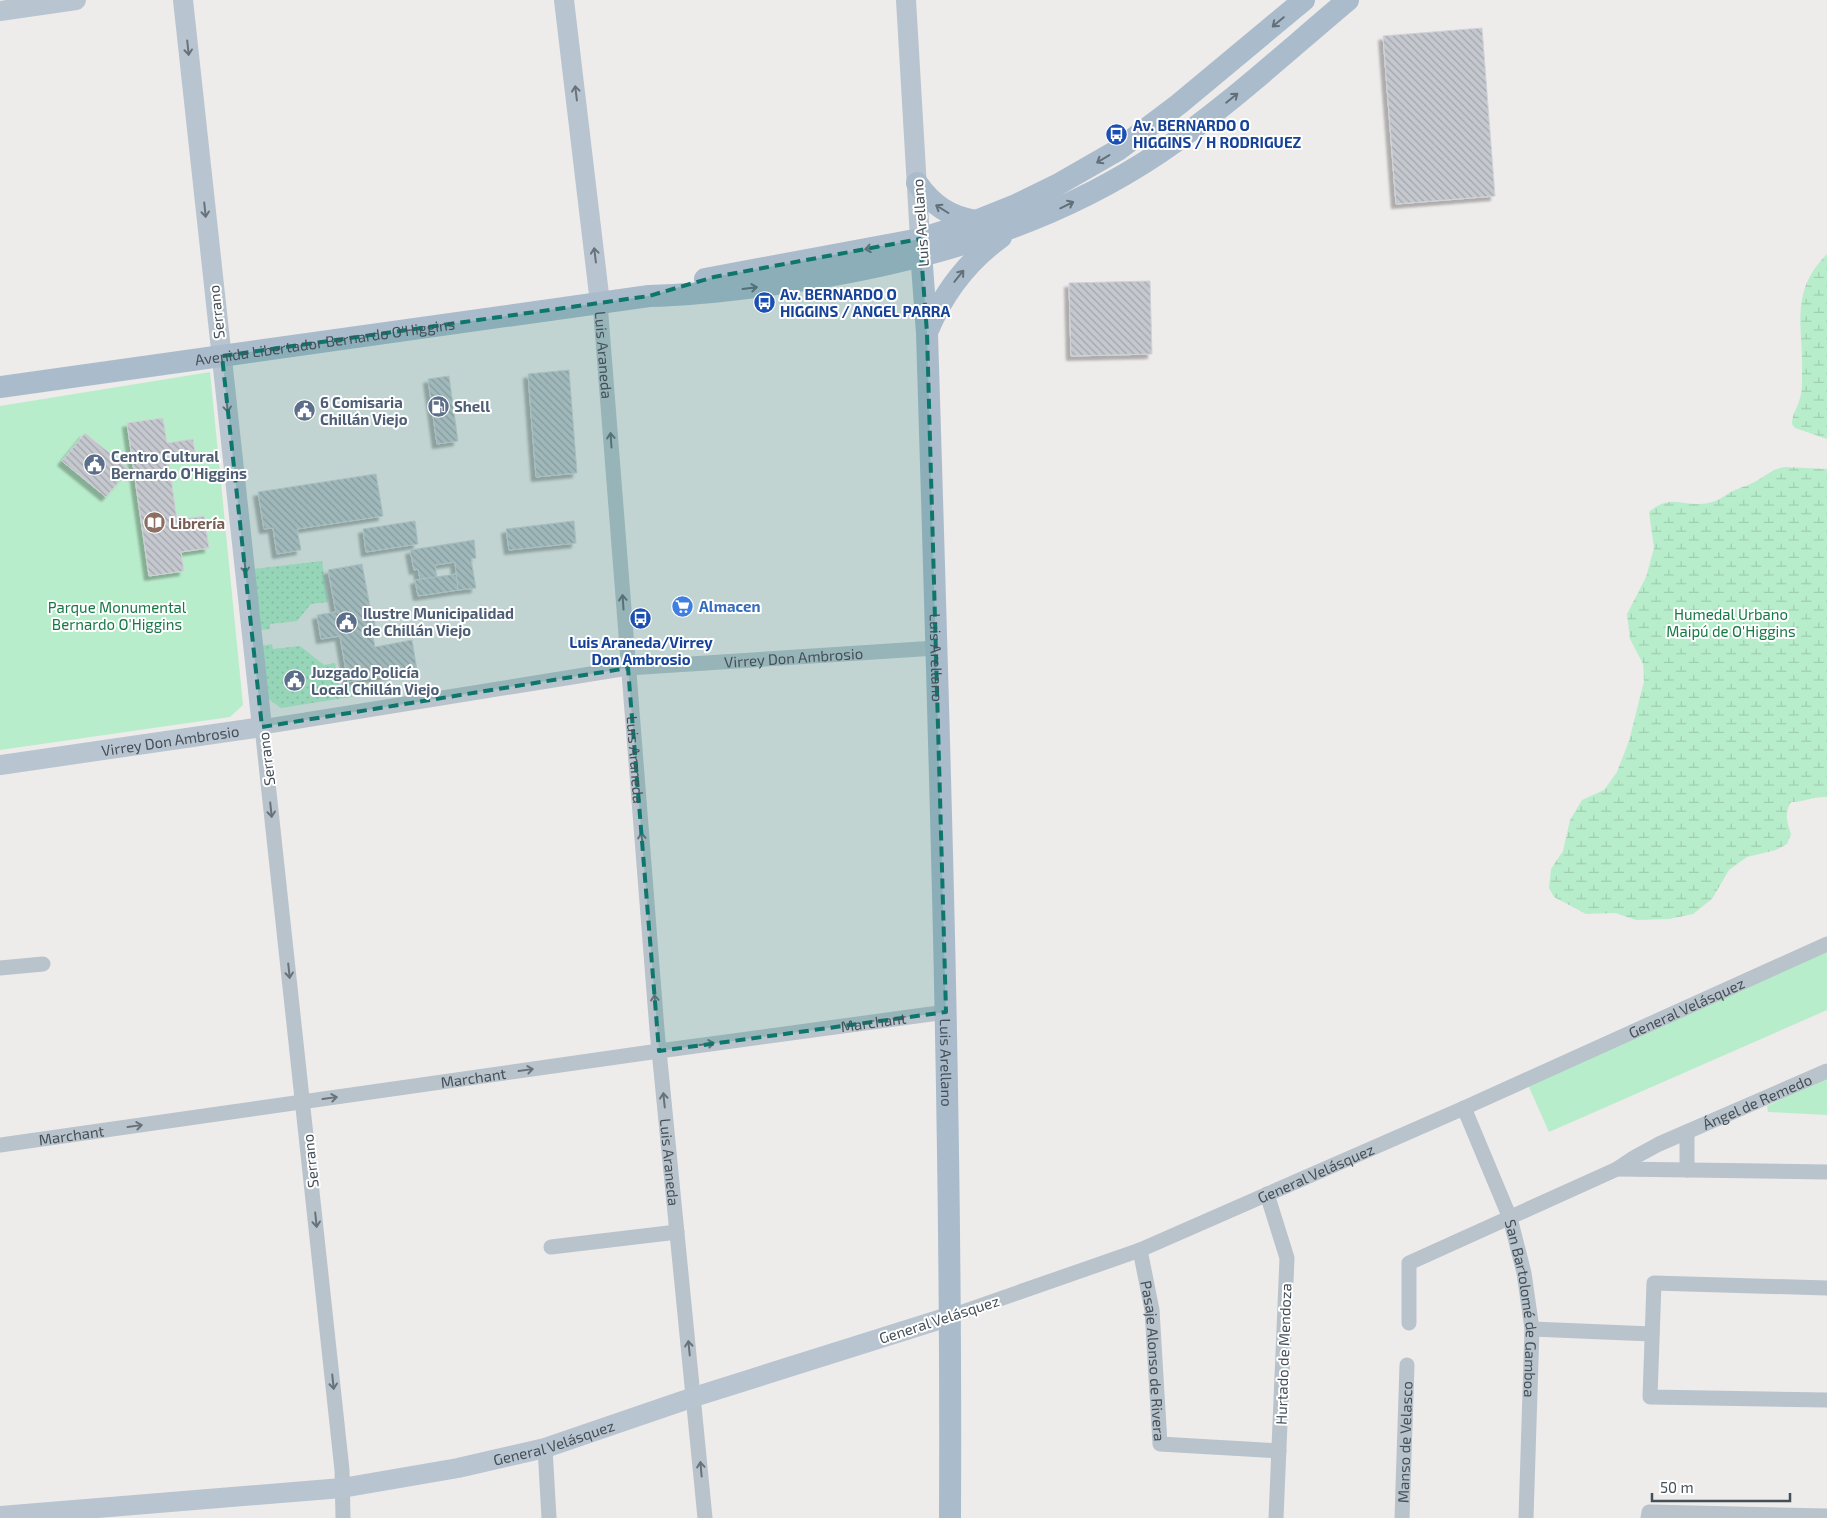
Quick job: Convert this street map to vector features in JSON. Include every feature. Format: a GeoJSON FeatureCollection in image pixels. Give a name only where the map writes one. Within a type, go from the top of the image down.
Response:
{"type":"FeatureCollection","features":[{"type":"Feature","properties":{"kind":"main road","name":"Avenida Libertador Bernardo O'Higgins"},"geometry":{"type":"LineString","coordinates":[[921,247],[1057,185],[1118,150],[1179,104],[1304,0]]}},
{"type":"Feature","properties":{"kind":"main road","name":"Avenida Libertador Bernardo O'Higgins"},"geometry":{"type":"LineString","coordinates":[[0,387],[649,296],[714,277],[921,247],[1022,224],[1092,193],[1131,171],[1185,135],[1348,0]]}},
{"type":"Feature","properties":{"kind":"main road"},"geometry":{"type":"LineString","coordinates":[[917,183],[924,194],[943,210],[955,216],[976,221]]}},
{"type":"Feature","properties":{"kind":"main road"},"geometry":{"type":"LineString","coordinates":[[927,333],[946,294],[959,276],[988,247],[1022,224]]}},
{"type":"Feature","properties":{"kind":"main road","name":"Luis Arellano"},"geometry":{"type":"LineString","coordinates":[[921,247],[927,333],[946,1012],[951,1316],[950,1518]]}},
{"type":"Feature","properties":{"kind":"street"},"geometry":{"type":"LineString","coordinates":[[0,11],[76,0]]}},
{"type":"Feature","properties":{"kind":"street","name":"Serrano"},"geometry":{"type":"LineString","coordinates":[[183,0],[342,1470],[343,1518]]}},
{"type":"Feature","properties":{"kind":"street","name":"Luis Araneda"},"geometry":{"type":"LineString","coordinates":[[564,0],[600,303],[659,1051],[705,1518]]}},
{"type":"Feature","properties":{"kind":"street","name":"Luis Arellano"},"geometry":{"type":"LineString","coordinates":[[906,0],[921,247]]}},
{"type":"Feature","properties":{"kind":"street","name":"Virrey Don Ambrosio"},"geometry":{"type":"LineString","coordinates":[[0,765],[628,668],[936,648]]}},
{"type":"Feature","properties":{"kind":"street","name":"General Velásquez"},"geometry":{"type":"LineString","coordinates":[[0,1516],[342,1488],[458,1468],[545,1448],[694,1397],[951,1316],[1140,1250],[1464,1108],[1827,944]]}},
{"type":"Feature","properties":{"kind":"street"},"geometry":{"type":"LineString","coordinates":[[0,968],[43,964]]}},
{"type":"Feature","properties":{"kind":"street","name":"Marchant"},"geometry":{"type":"LineString","coordinates":[[0,1145],[946,1012]]}},
{"type":"Feature","properties":{"kind":"street","name":"Ángel de Remedo"},"geometry":{"type":"LineString","coordinates":[[1409,1323],[1409,1263],[1617,1170],[1635,1157],[1827,1071]]}},
{"type":"Feature","properties":{"kind":"street","name":"San Bartolomé de Gamboa"},"geometry":{"type":"LineString","coordinates":[[1464,1108],[1510,1218],[1524,1273],[1532,1329],[1526,1518]]}},
{"type":"Feature","properties":{"kind":"street","name":"Ángel de Remedo"},"geometry":{"type":"LineString","coordinates":[[1687,1134],[1687,1170]]}},
{"type":"Feature","properties":{"kind":"street","name":"Ángel de Remedo"},"geometry":{"type":"LineString","coordinates":[[1617,1170],[1827,1172]]}},
{"type":"Feature","properties":{"kind":"street","name":"Hurtado de Mendoza"},"geometry":{"type":"LineString","coordinates":[[1267,1194],[1287,1258],[1276,1518]]}},
{"type":"Feature","properties":{"kind":"street"},"geometry":{"type":"LineString","coordinates":[[551,1247],[677,1232]]}},
{"type":"Feature","properties":{"kind":"street","name":"Pasaje Alonso de Rivera"},"geometry":{"type":"LineString","coordinates":[[1140,1250],[1152,1310],[1160,1444],[1279,1451]]}},
{"type":"Feature","properties":{"kind":"street"},"geometry":{"type":"LineString","coordinates":[[1827,1288],[1654,1283],[1650,1397],[1827,1400]]}},
{"type":"Feature","properties":{"kind":"street"},"geometry":{"type":"LineString","coordinates":[[1532,1329],[1652,1334]]}},
{"type":"Feature","properties":{"kind":"street","name":"Manso de Velasco"},"geometry":{"type":"LineString","coordinates":[[1402,1518],[1407,1365]]}},
{"type":"Feature","properties":{"kind":"street"},"geometry":{"type":"LineString","coordinates":[[545,1448],[549,1518]]}},
{"type":"Feature","properties":{"kind":"street"},"geometry":{"type":"LineString","coordinates":[[1648,1518],[1649,1512],[1827,1516]]}},
{"type":"Feature","properties":{"kind":"highlighted area"},"geometry":{"type":"Polygon","coordinates":[[[920,239],[927,333],[946,1012],[659,1051],[628,668],[262,727],[222,356],[649,296],[714,277],[920,239]]]}},
{"type":"Feature","properties":{"kind":"green space"},"geometry":{"type":"Polygon","coordinates":[[[1827,254],[1827,439],[1795,428],[1792,424],[1802,388],[1802,298],[1815,269],[1827,254]]]}},
{"type":"Feature","properties":{"kind":"green space","name":"Parque Monumental Bernardo O'Higgins"},"geometry":{"type":"Polygon","coordinates":[[[210,372],[243,705],[230,717],[0,750],[0,406],[210,372]]]}},
{"type":"Feature","properties":{"kind":"green space","name":"Humedal Urbano Maipú de O'Higgins"},"geometry":{"type":"Polygon","coordinates":[[[1786,467],[1827,469],[1827,797],[1791,802],[1787,814],[1787,822],[1791,834],[1787,844],[1776,850],[1747,857],[1729,870],[1712,899],[1693,914],[1669,919],[1636,920],[1615,913],[1586,914],[1554,897],[1549,888],[1551,869],[1563,851],[1570,820],[1582,800],[1604,790],[1617,772],[1629,741],[1644,681],[1643,664],[1630,639],[1627,614],[1646,577],[1654,548],[1649,512],[1664,503],[1699,504],[1718,500],[1775,470],[1786,467]]]}},
{"type":"Feature","properties":{"kind":"green space"},"geometry":{"type":"Polygon","coordinates":[[[322,561],[328,602],[311,604],[297,621],[270,624],[270,629],[261,630],[254,569],[322,561]]]}},
{"type":"Feature","properties":{"kind":"green space"},"geometry":{"type":"Polygon","coordinates":[[[272,644],[273,649],[300,646],[324,665],[335,663],[340,688],[355,685],[356,696],[281,708],[266,697],[261,646],[272,644]]]}},
{"type":"Feature","properties":{"kind":"green space"},"geometry":{"type":"Polygon","coordinates":[[[1827,951],[1827,1010],[1549,1132],[1528,1085],[1827,951]]]}},
{"type":"Feature","properties":{"kind":"green space"},"geometry":{"type":"Polygon","coordinates":[[[1827,1078],[1827,1115],[1768,1112],[1767,1106],[1827,1078]]]}},
{"type":"Feature","properties":{"kind":"building"},"geometry":{"type":"Polygon","coordinates":[[[1482,28],[1495,196],[1396,204],[1383,36],[1482,28]]]}},
{"type":"Feature","properties":{"kind":"building"},"geometry":{"type":"Polygon","coordinates":[[[1150,281],[1152,354],[1071,356],[1069,283],[1150,281]]]}},
{"type":"Feature","properties":{"kind":"building"},"geometry":{"type":"Polygon","coordinates":[[[569,370],[577,473],[536,477],[528,374],[569,370]]]}},
{"type":"Feature","properties":{"kind":"building"},"geometry":{"type":"Polygon","coordinates":[[[449,376],[458,441],[437,444],[428,379],[449,376]]]}},
{"type":"Feature","properties":{"kind":"building","name":"Centro Cultural Bernardo O'Higgins"},"geometry":{"type":"Polygon","coordinates":[[[163,418],[167,443],[193,439],[195,452],[168,456],[177,520],[204,516],[209,548],[181,552],[184,571],[149,576],[127,423],[163,418]]]}},
{"type":"Feature","properties":{"kind":"building","name":"Centro Cultural Bernardo O'Higgins"},"geometry":{"type":"Polygon","coordinates":[[[85,433],[129,469],[106,497],[62,461],[85,433]]]}},
{"type":"Feature","properties":{"kind":"building"},"geometry":{"type":"Polygon","coordinates":[[[376,474],[383,516],[297,529],[301,550],[277,554],[273,528],[264,529],[258,492],[376,474]]]}},
{"type":"Feature","properties":{"kind":"building"},"geometry":{"type":"Polygon","coordinates":[[[415,521],[418,544],[366,552],[363,529],[415,521]]]}},
{"type":"Feature","properties":{"kind":"building"},"geometry":{"type":"Polygon","coordinates":[[[574,521],[576,543],[509,550],[506,529],[574,521]]]}},
{"type":"Feature","properties":{"kind":"building"},"geometry":{"type":"Polygon","coordinates":[[[474,540],[476,558],[471,559],[476,588],[458,590],[455,562],[435,565],[437,577],[420,579],[418,569],[414,570],[410,550],[474,540]]]}},
{"type":"Feature","properties":{"kind":"building","name":"Ilustre Municipalidad de Chillán Viejo"},"geometry":{"type":"Polygon","coordinates":[[[362,564],[376,631],[372,631],[375,647],[412,640],[417,670],[348,682],[340,636],[321,639],[317,615],[336,612],[328,570],[362,564]]]}},
{"type":"Feature","properties":{"kind":"building"},"geometry":{"type":"Polygon","coordinates":[[[456,574],[458,590],[418,596],[415,580],[456,574]]]}},
{"type":"Feature","properties":{"kind":"place","name":"Av. BERNARDO O HIGGINS / H RODRIGUEZ"},"geometry":{"type":"Point","coordinates":[1117,134]}},
{"type":"Feature","properties":{"kind":"place","name":"Av. BERNARDO O HIGGINS / ANGEL PARRA"},"geometry":{"type":"Point","coordinates":[764,303]}},
{"type":"Feature","properties":{"kind":"place","name":"Shell"},"geometry":{"type":"Point","coordinates":[438,406]}},
{"type":"Feature","properties":{"kind":"place","name":"6 Comisaria Chillán Viejo"},"geometry":{"type":"Point","coordinates":[304,411]}},
{"type":"Feature","properties":{"kind":"place","name":"Centro Cultural Bernardo O'Higgins"},"geometry":{"type":"Point","coordinates":[95,465]}},
{"type":"Feature","properties":{"kind":"place","name":"Librería"},"geometry":{"type":"Point","coordinates":[154,523]}},
{"type":"Feature","properties":{"kind":"place","name":"Almacen"},"geometry":{"type":"Point","coordinates":[683,606]}},
{"type":"Feature","properties":{"kind":"place","name":"Luis Araneda/Virrey Don Ambrosio"},"geometry":{"type":"Point","coordinates":[641,619]}},
{"type":"Feature","properties":{"kind":"place","name":"Ilustre Municipalidad de Chillán Viejo"},"geometry":{"type":"Point","coordinates":[347,622]}},
{"type":"Feature","properties":{"kind":"place","name":"Juzgado Policía Local Chillán Viejo"},"geometry":{"type":"Point","coordinates":[295,681]}}]}
